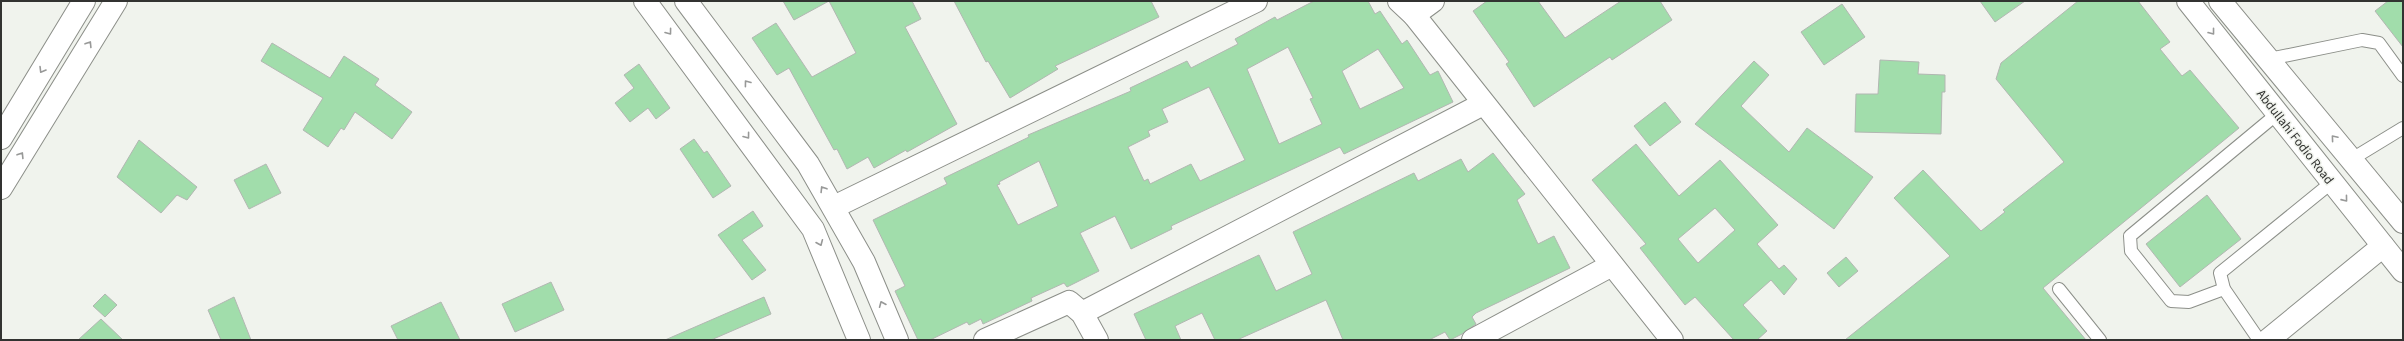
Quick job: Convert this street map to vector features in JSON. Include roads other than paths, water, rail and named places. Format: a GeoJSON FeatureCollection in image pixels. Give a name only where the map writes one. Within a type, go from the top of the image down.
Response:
{"type":"FeatureCollection","features":[{"type":"Feature","properties":{"kind":"street"},"geometry":{"type":"LineString","coordinates":[[1,138],[84,1]]}},
{"type":"Feature","properties":{"kind":"street"},"geometry":{"type":"LineString","coordinates":[[1,188],[116,1]]}},
{"type":"Feature","properties":{"kind":"street"},"geometry":{"type":"LineString","coordinates":[[645,1],[813,228],[859,340]]}},
{"type":"Feature","properties":{"kind":"street"},"geometry":{"type":"LineString","coordinates":[[686,1],[808,164],[834,207],[864,262],[897,340]]}},
{"type":"Feature","properties":{"kind":"street"},"geometry":{"type":"LineString","coordinates":[[834,207],[1256,1]]}},
{"type":"Feature","properties":{"kind":"street"},"geometry":{"type":"LineString","coordinates":[[1433,1],[1407,8],[1672,340]]}},
{"type":"Feature","properties":{"kind":"street","name":"Abdullahi Fodio Road"},"geometry":{"type":"LineString","coordinates":[[2188,1],[2331,183],[2403,271]]}},
{"type":"Feature","properties":{"kind":"street"},"geometry":{"type":"LineString","coordinates":[[2220,1],[2403,222]]}},
{"type":"Feature","properties":{"kind":"street"},"geometry":{"type":"LineString","coordinates":[[1082,313],[1483,104]]}},
{"type":"Feature","properties":{"kind":"street"},"geometry":{"type":"LineString","coordinates":[[2268,340],[2383,246]]}},
{"type":"Feature","properties":{"kind":"street"},"geometry":{"type":"LineString","coordinates":[[1473,340],[1612,265]]}},
{"type":"Feature","properties":{"kind":"street"},"geometry":{"type":"LineString","coordinates":[[986,340],[1068,302],[1082,313],[1097,340]]}},
{"type":"Feature","properties":{"kind":"lane"},"geometry":{"type":"LineString","coordinates":[[2269,60],[2362,40],[2379,43],[2403,76]]}},
{"type":"Feature","properties":{"kind":"lane"},"geometry":{"type":"LineString","coordinates":[[2224,289],[2189,302],[2171,301],[2131,251],[2130,236],[2277,114]]}},
{"type":"Feature","properties":{"kind":"lane"},"geometry":{"type":"LineString","coordinates":[[2352,160],[2403,128]]}},
{"type":"Feature","properties":{"kind":"lane"},"geometry":{"type":"LineString","coordinates":[[2259,340],[2224,289],[2220,274],[2331,183]]}},
{"type":"Feature","properties":{"kind":"lane"},"geometry":{"type":"LineString","coordinates":[[2059,289],[2100,340]]}}]}
